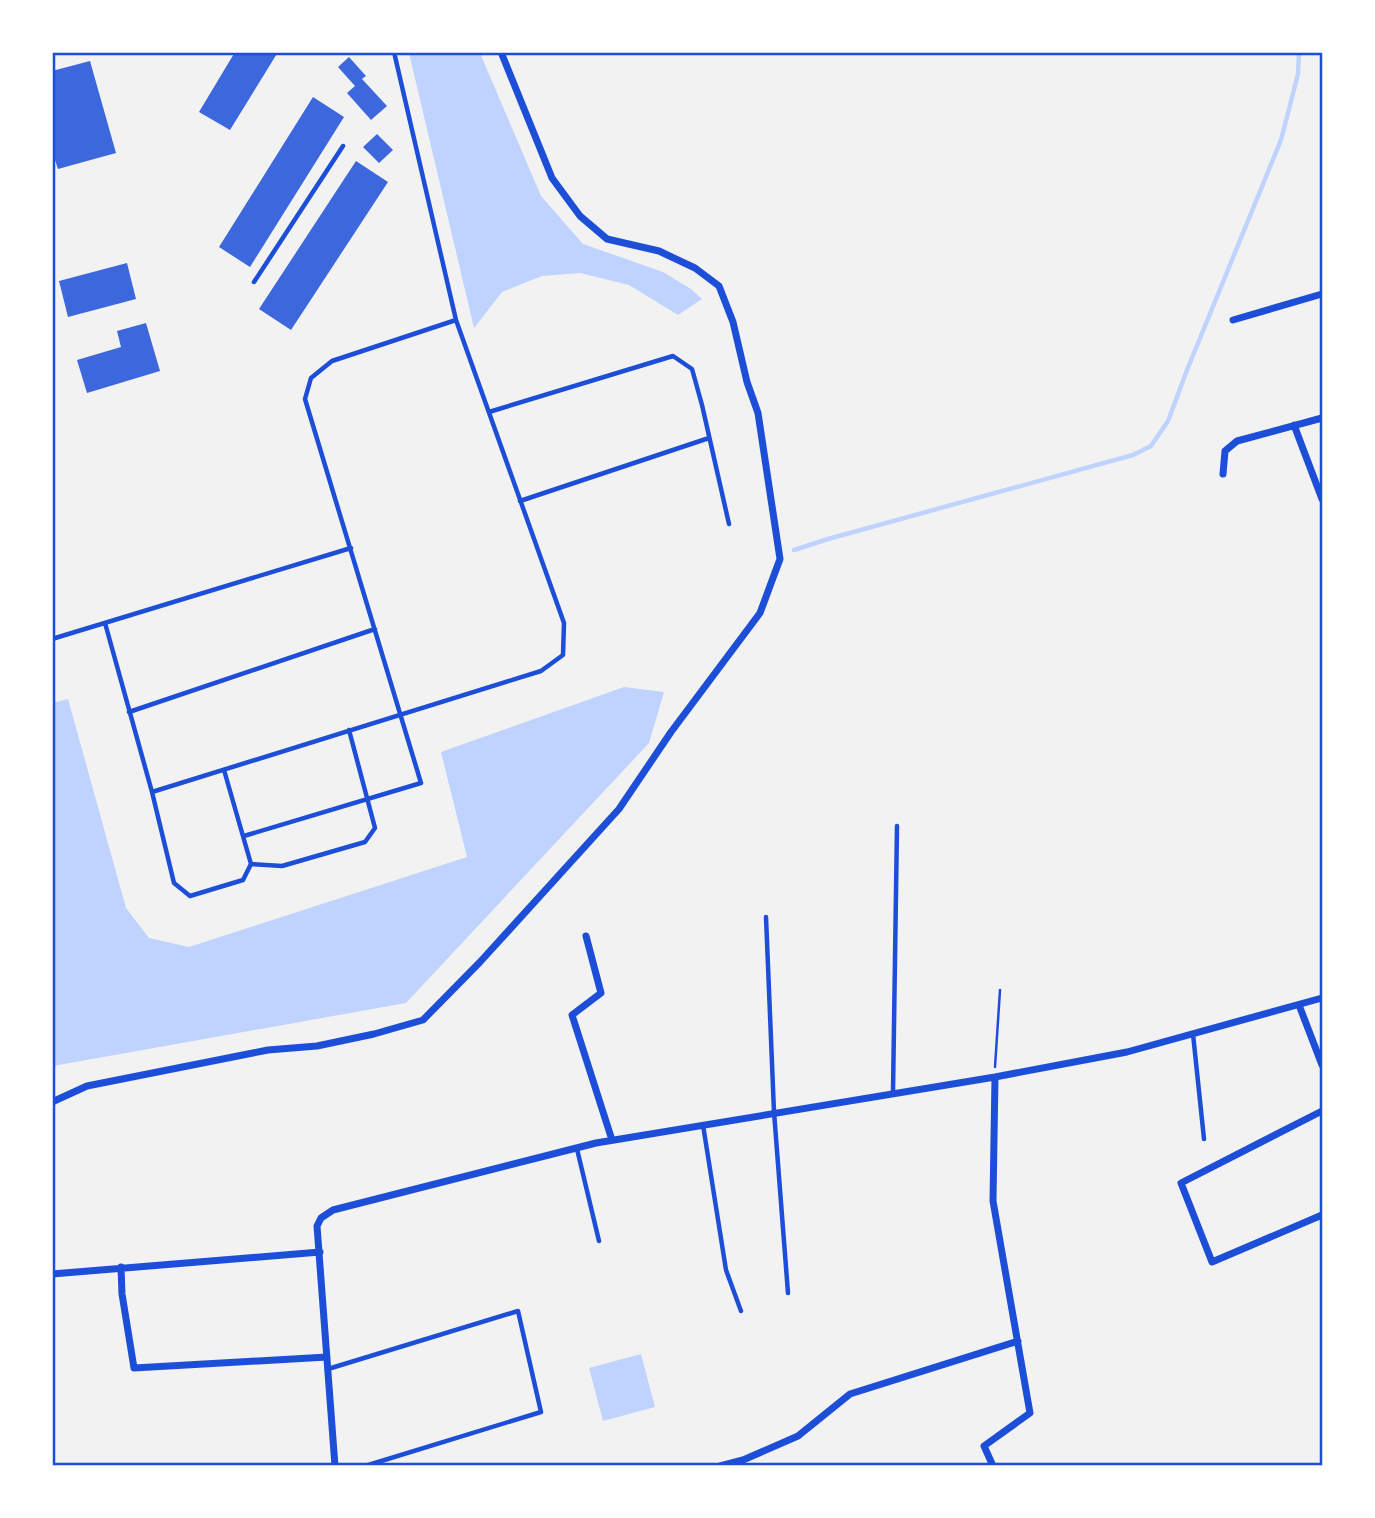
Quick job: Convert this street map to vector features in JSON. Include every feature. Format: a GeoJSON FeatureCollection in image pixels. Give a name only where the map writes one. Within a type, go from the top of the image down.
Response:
{"type":"FeatureCollection","features":[{"type":"Feature","properties":{"kind":"street"},"geometry":{"type":"LineString","coordinates":[[52,1101],[87,1086],[268,1050],[317,1046],[423,1020],[480,962],[619,809],[671,732],[760,613],[780,559],[758,413],[747,382],[733,322],[719,286],[695,268],[659,251],[607,239],[580,216],[552,178],[501,52]]}},
{"type":"Feature","properties":{"kind":"street"},"geometry":{"type":"LineString","coordinates":[[1233,320],[1322,294]]}},
{"type":"Feature","properties":{"kind":"street"},"geometry":{"type":"LineString","coordinates":[[1223,474],[1226,451],[1237,441],[1322,418]]}},
{"type":"Feature","properties":{"kind":"street"},"geometry":{"type":"LineString","coordinates":[[1293,425],[1322,499]]}},
{"type":"Feature","properties":{"kind":"street"},"geometry":{"type":"LineString","coordinates":[[586,936],[601,993],[572,1015],[612,1140]]}},
{"type":"Feature","properties":{"kind":"street"},"geometry":{"type":"LineString","coordinates":[[335,1465],[317,1226],[321,1218],[333,1210],[612,1140],[995,1077],[1127,1052],[1322,998]]}},
{"type":"Feature","properties":{"kind":"street"},"geometry":{"type":"LineString","coordinates":[[1299,1005],[1322,1065]]}},
{"type":"Feature","properties":{"kind":"street"},"geometry":{"type":"LineString","coordinates":[[993,1465],[984,1446],[1030,1413],[993,1201],[995,1077]]}},
{"type":"Feature","properties":{"kind":"street"},"geometry":{"type":"LineString","coordinates":[[1322,1111],[1181,1183],[1212,1262],[1322,1214]]}},
{"type":"Feature","properties":{"kind":"street"},"geometry":{"type":"LineString","coordinates":[[52,1274],[320,1252]]}},
{"type":"Feature","properties":{"kind":"street"},"geometry":{"type":"LineString","coordinates":[[121,1267],[122,1294],[134,1368],[327,1357]]}},
{"type":"Feature","properties":{"kind":"street"},"geometry":{"type":"LineString","coordinates":[[720,1465],[743,1460],[798,1436],[850,1394],[1018,1341]]}},
{"type":"Feature","properties":{"kind":"lane"},"geometry":{"type":"LineString","coordinates":[[152,792],[541,671],[563,655],[564,623],[456,320],[394,52]]}},
{"type":"Feature","properties":{"kind":"lane"},"geometry":{"type":"LineString","coordinates":[[254,282],[343,146]]}},
{"type":"Feature","properties":{"kind":"lane"},"geometry":{"type":"LineString","coordinates":[[244,836],[421,783],[305,399],[311,378],[332,361],[456,320]]}},
{"type":"Feature","properties":{"kind":"lane"},"geometry":{"type":"LineString","coordinates":[[489,412],[673,356],[692,369],[729,524]]}},
{"type":"Feature","properties":{"kind":"lane"},"geometry":{"type":"LineString","coordinates":[[520,501],[709,438]]}},
{"type":"Feature","properties":{"kind":"lane"},"geometry":{"type":"LineString","coordinates":[[52,639],[351,548]]}},
{"type":"Feature","properties":{"kind":"lane"},"geometry":{"type":"LineString","coordinates":[[105,623],[174,883],[190,896],[243,880],[251,864],[224,770]]}},
{"type":"Feature","properties":{"kind":"lane"},"geometry":{"type":"LineString","coordinates":[[129,712],[375,629]]}},
{"type":"Feature","properties":{"kind":"lane"},"geometry":{"type":"LineString","coordinates":[[251,864],[282,866],[365,842],[375,828],[349,730]]}},
{"type":"Feature","properties":{"kind":"lane"},"geometry":{"type":"LineString","coordinates":[[893,1092],[897,826]]}},
{"type":"Feature","properties":{"kind":"lane"},"geometry":{"type":"LineString","coordinates":[[765,917],[774,1112],[788,1293]]}},
{"type":"Feature","properties":{"kind":"lane"},"geometry":{"type":"LineString","coordinates":[[1193,1034],[1204,1139]]}},
{"type":"Feature","properties":{"kind":"lane"},"geometry":{"type":"LineString","coordinates":[[703,1125],[726,1270],[741,1311]]}},
{"type":"Feature","properties":{"kind":"lane"},"geometry":{"type":"LineString","coordinates":[[577,1148],[599,1241]]}},
{"type":"Feature","properties":{"kind":"lane"},"geometry":{"type":"LineString","coordinates":[[328,1369],[518,1311],[541,1412],[365,1465]]}},
{"type":"Feature","properties":{"kind":"path"},"geometry":{"type":"LineString","coordinates":[[995,1077],[1000,990]]}},
{"type":"Feature","properties":{"kind":"water"},"geometry":{"type":"Polygon","coordinates":[[[409,53],[480,53],[541,196],[583,244],[663,272],[702,299],[678,315],[629,285],[580,273],[542,276],[502,292],[474,328],[409,53]]]}},
{"type":"Feature","properties":{"kind":"water"},"geometry":{"type":"Polygon","coordinates":[[[624,687],[664,692],[649,743],[406,1003],[53,1066],[53,703],[68,699],[126,908],[149,938],[189,947],[467,857],[441,752],[624,687]]]}},
{"type":"Feature","properties":{"kind":"water"},"geometry":{"type":"Polygon","coordinates":[[[641,1354],[655,1407],[603,1421],[589,1368],[641,1354]]]}},
{"type":"Feature","properties":{"kind":"building"},"geometry":{"type":"Polygon","coordinates":[[[235,52],[278,52],[230,130],[199,112],[235,52]]]}},
{"type":"Feature","properties":{"kind":"building"},"geometry":{"type":"Polygon","coordinates":[[[349,57],[366,76],[362,79],[387,106],[371,120],[347,93],[355,86],[338,67],[349,57]]]}},
{"type":"Feature","properties":{"kind":"building"},"geometry":{"type":"Polygon","coordinates":[[[90,61],[116,153],[58,169],[52,151],[52,71],[90,61]]]}},
{"type":"Feature","properties":{"kind":"building"},"geometry":{"type":"Polygon","coordinates":[[[313,97],[344,117],[250,267],[219,247],[313,97]]]}},
{"type":"Feature","properties":{"kind":"building"},"geometry":{"type":"Polygon","coordinates":[[[377,134],[393,150],[379,163],[363,147],[377,134]]]}},
{"type":"Feature","properties":{"kind":"building"},"geometry":{"type":"Polygon","coordinates":[[[356,161],[388,182],[291,330],[259,309],[356,161]]]}},
{"type":"Feature","properties":{"kind":"building"},"geometry":{"type":"Polygon","coordinates":[[[127,263],[136,299],[68,317],[59,281],[127,263]]]}},
{"type":"Feature","properties":{"kind":"building"},"geometry":{"type":"Polygon","coordinates":[[[146,323],[160,371],[87,393],[77,360],[121,347],[117,331],[146,323]]]}},
{"type":"Feature","properties":{"kind":"waterway"},"geometry":{"type":"LineString","coordinates":[[794,550],[1133,455],[1151,446],[1168,421],[1281,140],[1298,74],[1299,52]]}}]}
